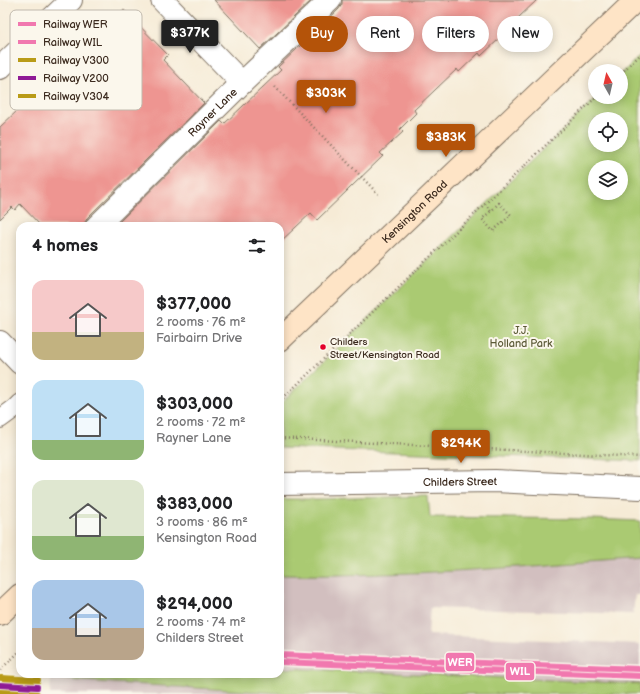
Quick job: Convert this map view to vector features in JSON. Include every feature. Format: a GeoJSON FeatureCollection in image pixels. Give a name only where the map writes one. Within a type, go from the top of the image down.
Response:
{"type":"FeatureCollection","features":[{"type":"Feature","properties":{"kind":"street"},"geometry":{"type":"LineString","coordinates":[[60,10],[71,0]]}},
{"type":"Feature","properties":{"kind":"street"},"geometry":{"type":"LineString","coordinates":[[162,0],[250,76]]}},
{"type":"Feature","properties":{"kind":"street","name":"Rayner Lane"},"geometry":{"type":"LineString","coordinates":[[101,222],[330,0]]}},
{"type":"Feature","properties":{"kind":"street","name":"Kensington Road"},"geometry":{"type":"LineString","coordinates":[[284,336],[636,0]]}},
{"type":"Feature","properties":{"kind":"street"},"geometry":{"type":"LineString","coordinates":[[2,62],[10,55]]}},
{"type":"Feature","properties":{"kind":"street"},"geometry":{"type":"LineString","coordinates":[[0,342],[16,359]]}},
{"type":"Feature","properties":{"kind":"street","name":"Childers Street"},"geometry":{"type":"LineString","coordinates":[[284,484],[495,482],[640,488]]}},
{"type":"Feature","properties":{"kind":"street"},"geometry":{"type":"LineString","coordinates":[[0,614],[16,599]]}},
{"type":"Feature","properties":{"kind":"lane"},"geometry":{"type":"LineString","coordinates":[[0,420],[16,407]]}},
{"type":"Feature","properties":{"kind":"path"},"geometry":{"type":"LineString","coordinates":[[628,66],[640,55]]}},
{"type":"Feature","properties":{"kind":"path"},"geometry":{"type":"LineString","coordinates":[[250,76],[378,194]]}},
{"type":"Feature","properties":{"kind":"path"},"geometry":{"type":"LineString","coordinates":[[284,397],[589,104]]}},
{"type":"Feature","properties":{"kind":"path"},"geometry":{"type":"LineString","coordinates":[[500,203],[511,215],[493,231],[482,219],[491,211],[500,203]]}},
{"type":"Feature","properties":{"kind":"path"},"geometry":{"type":"LineString","coordinates":[[485,204],[491,211]]}},
{"type":"Feature","properties":{"kind":"path"},"geometry":{"type":"LineString","coordinates":[[284,438],[640,457]]}},
{"type":"Feature","properties":{"kind":"path"},"geometry":{"type":"LineString","coordinates":[[0,670],[16,655]]}},
{"type":"Feature","properties":{"kind":"shaded area"},"geometry":{"type":"Polygon","coordinates":[[[640,558],[640,595],[635,595],[633,614],[430,608],[428,635],[640,644],[640,694],[50,694],[51,678],[284,678],[284,575],[388,574],[503,568],[640,558]]]}},
{"type":"Feature","properties":{"kind":"green space","name":"J.J. Holland Park"},"geometry":{"type":"Polygon","coordinates":[[[640,55],[640,461],[284,448],[284,400],[590,104],[628,104],[628,67],[640,55]]]}},
{"type":"Feature","properties":{"kind":"green space"},"geometry":{"type":"Polygon","coordinates":[[[428,496],[430,517],[640,521],[640,558],[415,573],[284,575],[284,499],[428,496]]]}},
{"type":"Feature","properties":{"kind":"green space"},"geometry":{"type":"Polygon","coordinates":[[[284,668],[640,684],[640,694],[294,694],[51,679],[284,678],[284,668]]]}},
{"type":"Feature","properties":{"kind":"building"},"geometry":{"type":"Polygon","coordinates":[[[214,0],[312,0],[260,49],[214,0]]]}},
{"type":"Feature","properties":{"kind":"building"},"geometry":{"type":"Polygon","coordinates":[[[342,0],[537,0],[520,16],[497,16],[497,41],[489,48],[489,16],[422,16],[422,52],[485,52],[481,56],[479,53],[459,72],[457,69],[414,110],[416,113],[400,129],[403,132],[380,153],[383,156],[317,220],[311,213],[284,238],[284,222],[119,222],[221,121],[224,124],[281,70],[278,67],[296,50],[296,52],[348,52],[348,16],[332,16],[342,4],[342,0]]]}},
{"type":"Feature","properties":{"kind":"building"},"geometry":{"type":"Polygon","coordinates":[[[142,28],[168,55],[163,60],[204,103],[88,217],[85,222],[37,222],[20,204],[15,210],[12,207],[0,219],[0,127],[18,110],[142,110],[142,28]]]}},
{"type":"Feature","properties":{"kind":"rail line","name":"WER"},"geometry":{"type":"LineString","coordinates":[[284,655],[640,669]]}},
{"type":"Feature","properties":{"kind":"rail line","name":"WIL"},"geometry":{"type":"LineString","coordinates":[[284,662],[640,676]]}},
{"type":"Feature","properties":{"kind":"rail line","name":"V304"},"geometry":{"type":"LineString","coordinates":[[1,678],[38,680]]}},
{"type":"Feature","properties":{"kind":"rail line","name":"V200"},"geometry":{"type":"LineString","coordinates":[[0,685],[37,687]]}},
{"type":"Feature","properties":{"kind":"rail line","name":"V300"},"geometry":{"type":"LineString","coordinates":[[0,692],[37,694]]}},
{"type":"Feature","properties":{"kind":"place","name":"Childers Street/Kensington Road"},"geometry":{"type":"Point","coordinates":[323,347]}}]}
